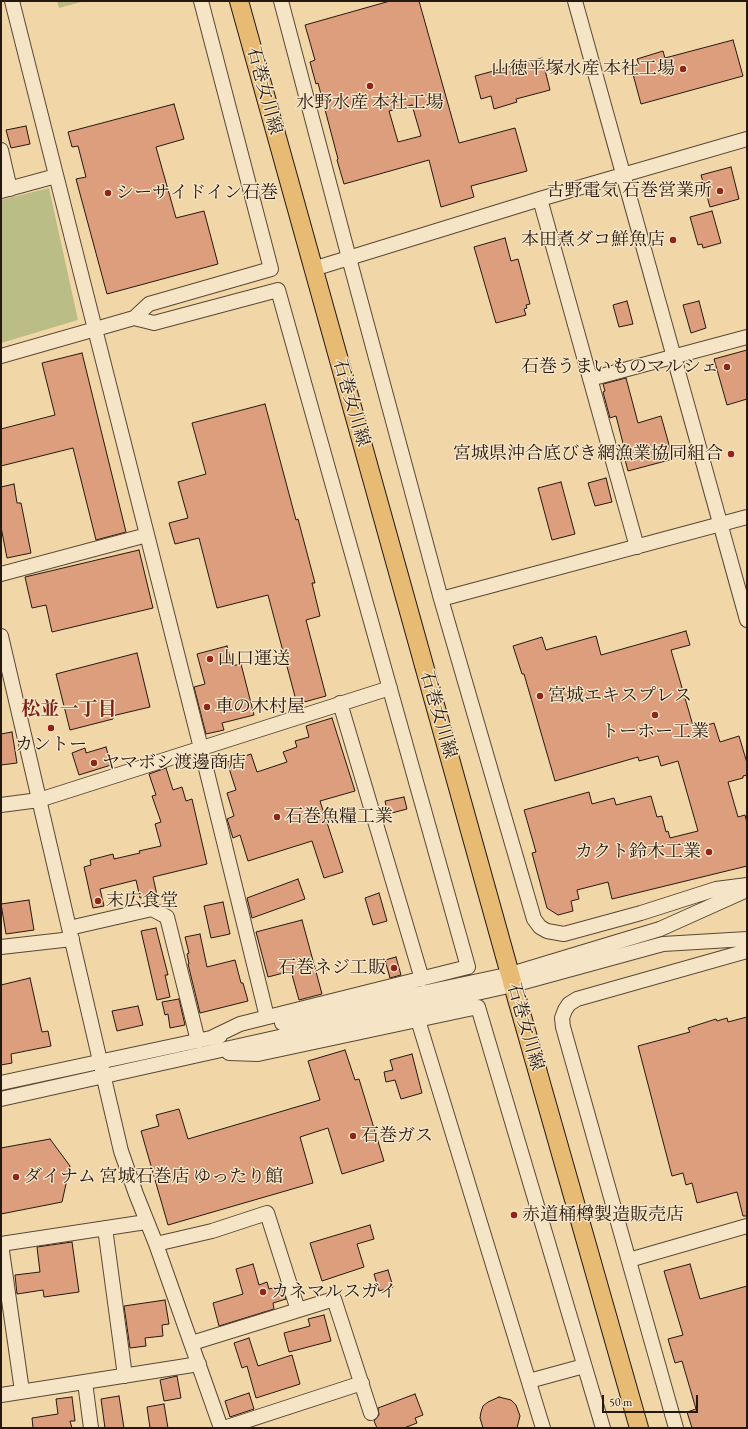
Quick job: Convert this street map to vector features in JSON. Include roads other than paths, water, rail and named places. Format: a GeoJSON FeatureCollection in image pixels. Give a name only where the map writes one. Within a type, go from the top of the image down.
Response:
{"type":"FeatureCollection","features":[{"type":"Feature","properties":{"kind":"main road","name":"石巻女川線"},"geometry":{"type":"LineString","coordinates":[[239,1],[512,980],[639,1428]]}},
{"type":"Feature","properties":{"kind":"street"},"geometry":{"type":"LineString","coordinates":[[12,1],[202,748],[267,1017]]}},
{"type":"Feature","properties":{"kind":"street"},"geometry":{"type":"LineString","coordinates":[[1,356],[134,318],[149,304],[271,269],[201,1]]}},
{"type":"Feature","properties":{"kind":"street"},"geometry":{"type":"LineString","coordinates":[[281,1],[441,599],[534,919],[540,927],[548,931],[564,934],[641,913],[716,889],[747,885]]}},
{"type":"Feature","properties":{"kind":"street"},"geometry":{"type":"LineString","coordinates":[[575,1],[747,620]]}},
{"type":"Feature","properties":{"kind":"street"},"geometry":{"type":"LineString","coordinates":[[313,269],[540,199],[747,139]]}},
{"type":"Feature","properties":{"kind":"street"},"geometry":{"type":"LineString","coordinates":[[1,150],[6,190],[56,176]]}},
{"type":"Feature","properties":{"kind":"street"},"geometry":{"type":"LineString","coordinates":[[540,199],[637,547]]}},
{"type":"Feature","properties":{"kind":"street"},"geometry":{"type":"LineString","coordinates":[[134,318],[154,324],[278,290],[468,968],[240,1024],[204,1040]]}},
{"type":"Feature","properties":{"kind":"street"},"geometry":{"type":"LineString","coordinates":[[590,379],[747,337]]}},
{"type":"Feature","properties":{"kind":"street"},"geometry":{"type":"LineString","coordinates":[[441,599],[747,517]]}},
{"type":"Feature","properties":{"kind":"street"},"geometry":{"type":"LineString","coordinates":[[1,574],[147,535]]}},
{"type":"Feature","properties":{"kind":"street"},"geometry":{"type":"LineString","coordinates":[[2,645],[121,1151],[223,1428],[362,1383]]}},
{"type":"Feature","properties":{"kind":"street"},"geometry":{"type":"LineString","coordinates":[[1,805],[39,800],[390,688]]}},
{"type":"Feature","properties":{"kind":"street"},"geometry":{"type":"LineString","coordinates":[[340,703],[422,979]]}},
{"type":"Feature","properties":{"kind":"street"},"geometry":{"type":"LineString","coordinates":[[1,1083],[204,1040],[512,980],[660,929],[747,890]]}},
{"type":"Feature","properties":{"kind":"street"},"geometry":{"type":"LineString","coordinates":[[1,947],[70,933],[152,909],[167,916],[204,1040]]}},
{"type":"Feature","properties":{"kind":"street"},"geometry":{"type":"LineString","coordinates":[[1,1099],[211,1053],[663,944],[747,939]]}},
{"type":"Feature","properties":{"kind":"street"},"geometry":{"type":"LineString","coordinates":[[676,1428],[563,1027],[562,1018],[569,1004],[577,999],[747,951]]}},
{"type":"Feature","properties":{"kind":"street"},"geometry":{"type":"LineString","coordinates":[[211,1053],[258,1054],[478,1007],[603,1428]]}},
{"type":"Feature","properties":{"kind":"street"},"geometry":{"type":"LineString","coordinates":[[418,1020],[543,1428]]}},
{"type":"Feature","properties":{"kind":"street"},"geometry":{"type":"LineString","coordinates":[[156,1244],[212,1231],[267,1213],[298,1310]]}},
{"type":"Feature","properties":{"kind":"street"},"geometry":{"type":"LineString","coordinates":[[22,1391],[1,1244],[146,1222]]}},
{"type":"Feature","properties":{"kind":"street"},"geometry":{"type":"LineString","coordinates":[[629,1260],[747,1226]]}},
{"type":"Feature","properties":{"kind":"street"},"geometry":{"type":"LineString","coordinates":[[105,1228],[125,1376]]}},
{"type":"Feature","properties":{"kind":"street"},"geometry":{"type":"LineString","coordinates":[[192,1343],[334,1299],[371,1413]]}},
{"type":"Feature","properties":{"kind":"street"},"geometry":{"type":"LineString","coordinates":[[1,1395],[199,1364]]}},
{"type":"Feature","properties":{"kind":"street"},"geometry":{"type":"LineString","coordinates":[[529,1381],[584,1366]]}},
{"type":"Feature","properties":{"kind":"street"},"geometry":{"type":"LineString","coordinates":[[86,1382],[91,1428]]}},
{"type":"Feature","properties":{"kind":"place","name":"山徳平塚水産 本社工場"},"geometry":{"type":"Point","coordinates":[683,69]}},
{"type":"Feature","properties":{"kind":"place","name":"水野水産 本社工場"},"geometry":{"type":"Point","coordinates":[370,86]}},
{"type":"Feature","properties":{"kind":"place","name":"古野電気 石巻営業所"},"geometry":{"type":"Point","coordinates":[720,191]}},
{"type":"Feature","properties":{"kind":"place","name":"シーサイドイン石巻"},"geometry":{"type":"Point","coordinates":[108,193]}},
{"type":"Feature","properties":{"kind":"place","name":"本田煮ダコ鮮魚店"},"geometry":{"type":"Point","coordinates":[673,240]}},
{"type":"Feature","properties":{"kind":"place","name":"石巻うまいものマルシェ"},"geometry":{"type":"Point","coordinates":[727,367]}},
{"type":"Feature","properties":{"kind":"place","name":"宮城県沖合底びき網漁業協同組合"},"geometry":{"type":"Point","coordinates":[731,454]}},
{"type":"Feature","properties":{"kind":"place","name":"山口運送"},"geometry":{"type":"Point","coordinates":[210,659]}},
{"type":"Feature","properties":{"kind":"place","name":"宮城エキスプレス"},"geometry":{"type":"Point","coordinates":[540,696]}},
{"type":"Feature","properties":{"kind":"place","name":"車の木村屋"},"geometry":{"type":"Point","coordinates":[207,707]}},
{"type":"Feature","properties":{"kind":"place","name":"トーホー工業"},"geometry":{"type":"Point","coordinates":[655,715]}},
{"type":"Feature","properties":{"kind":"place","name":"カントー"},"geometry":{"type":"Point","coordinates":[51,728]}},
{"type":"Feature","properties":{"kind":"place","name":"ヤマボシ渡邊商店"},"geometry":{"type":"Point","coordinates":[94,763]}},
{"type":"Feature","properties":{"kind":"place","name":"石巻魚糧工業"},"geometry":{"type":"Point","coordinates":[277,817]}},
{"type":"Feature","properties":{"kind":"place","name":"カクト鈴木工業"},"geometry":{"type":"Point","coordinates":[709,852]}},
{"type":"Feature","properties":{"kind":"place","name":"末広食堂"},"geometry":{"type":"Point","coordinates":[98,901]}},
{"type":"Feature","properties":{"kind":"place","name":"石巻ネジ工販"},"geometry":{"type":"Point","coordinates":[394,968]}},
{"type":"Feature","properties":{"kind":"place","name":"石巻ガス"},"geometry":{"type":"Point","coordinates":[353,1136]}},
{"type":"Feature","properties":{"kind":"place","name":"ダイナム 宮城石巻店 ゆったり館"},"geometry":{"type":"Point","coordinates":[16,1177]}},
{"type":"Feature","properties":{"kind":"place","name":"赤道桶樽製造販売店"},"geometry":{"type":"Point","coordinates":[514,1215]}},
{"type":"Feature","properties":{"kind":"place","name":"カネマルスガイ"},"geometry":{"type":"Point","coordinates":[263,1292]}},
{"type":"Feature","properties":{"kind":"district","name":"松並一丁目"},"geometry":{"type":"Point","coordinates":[69,710]}}]}
